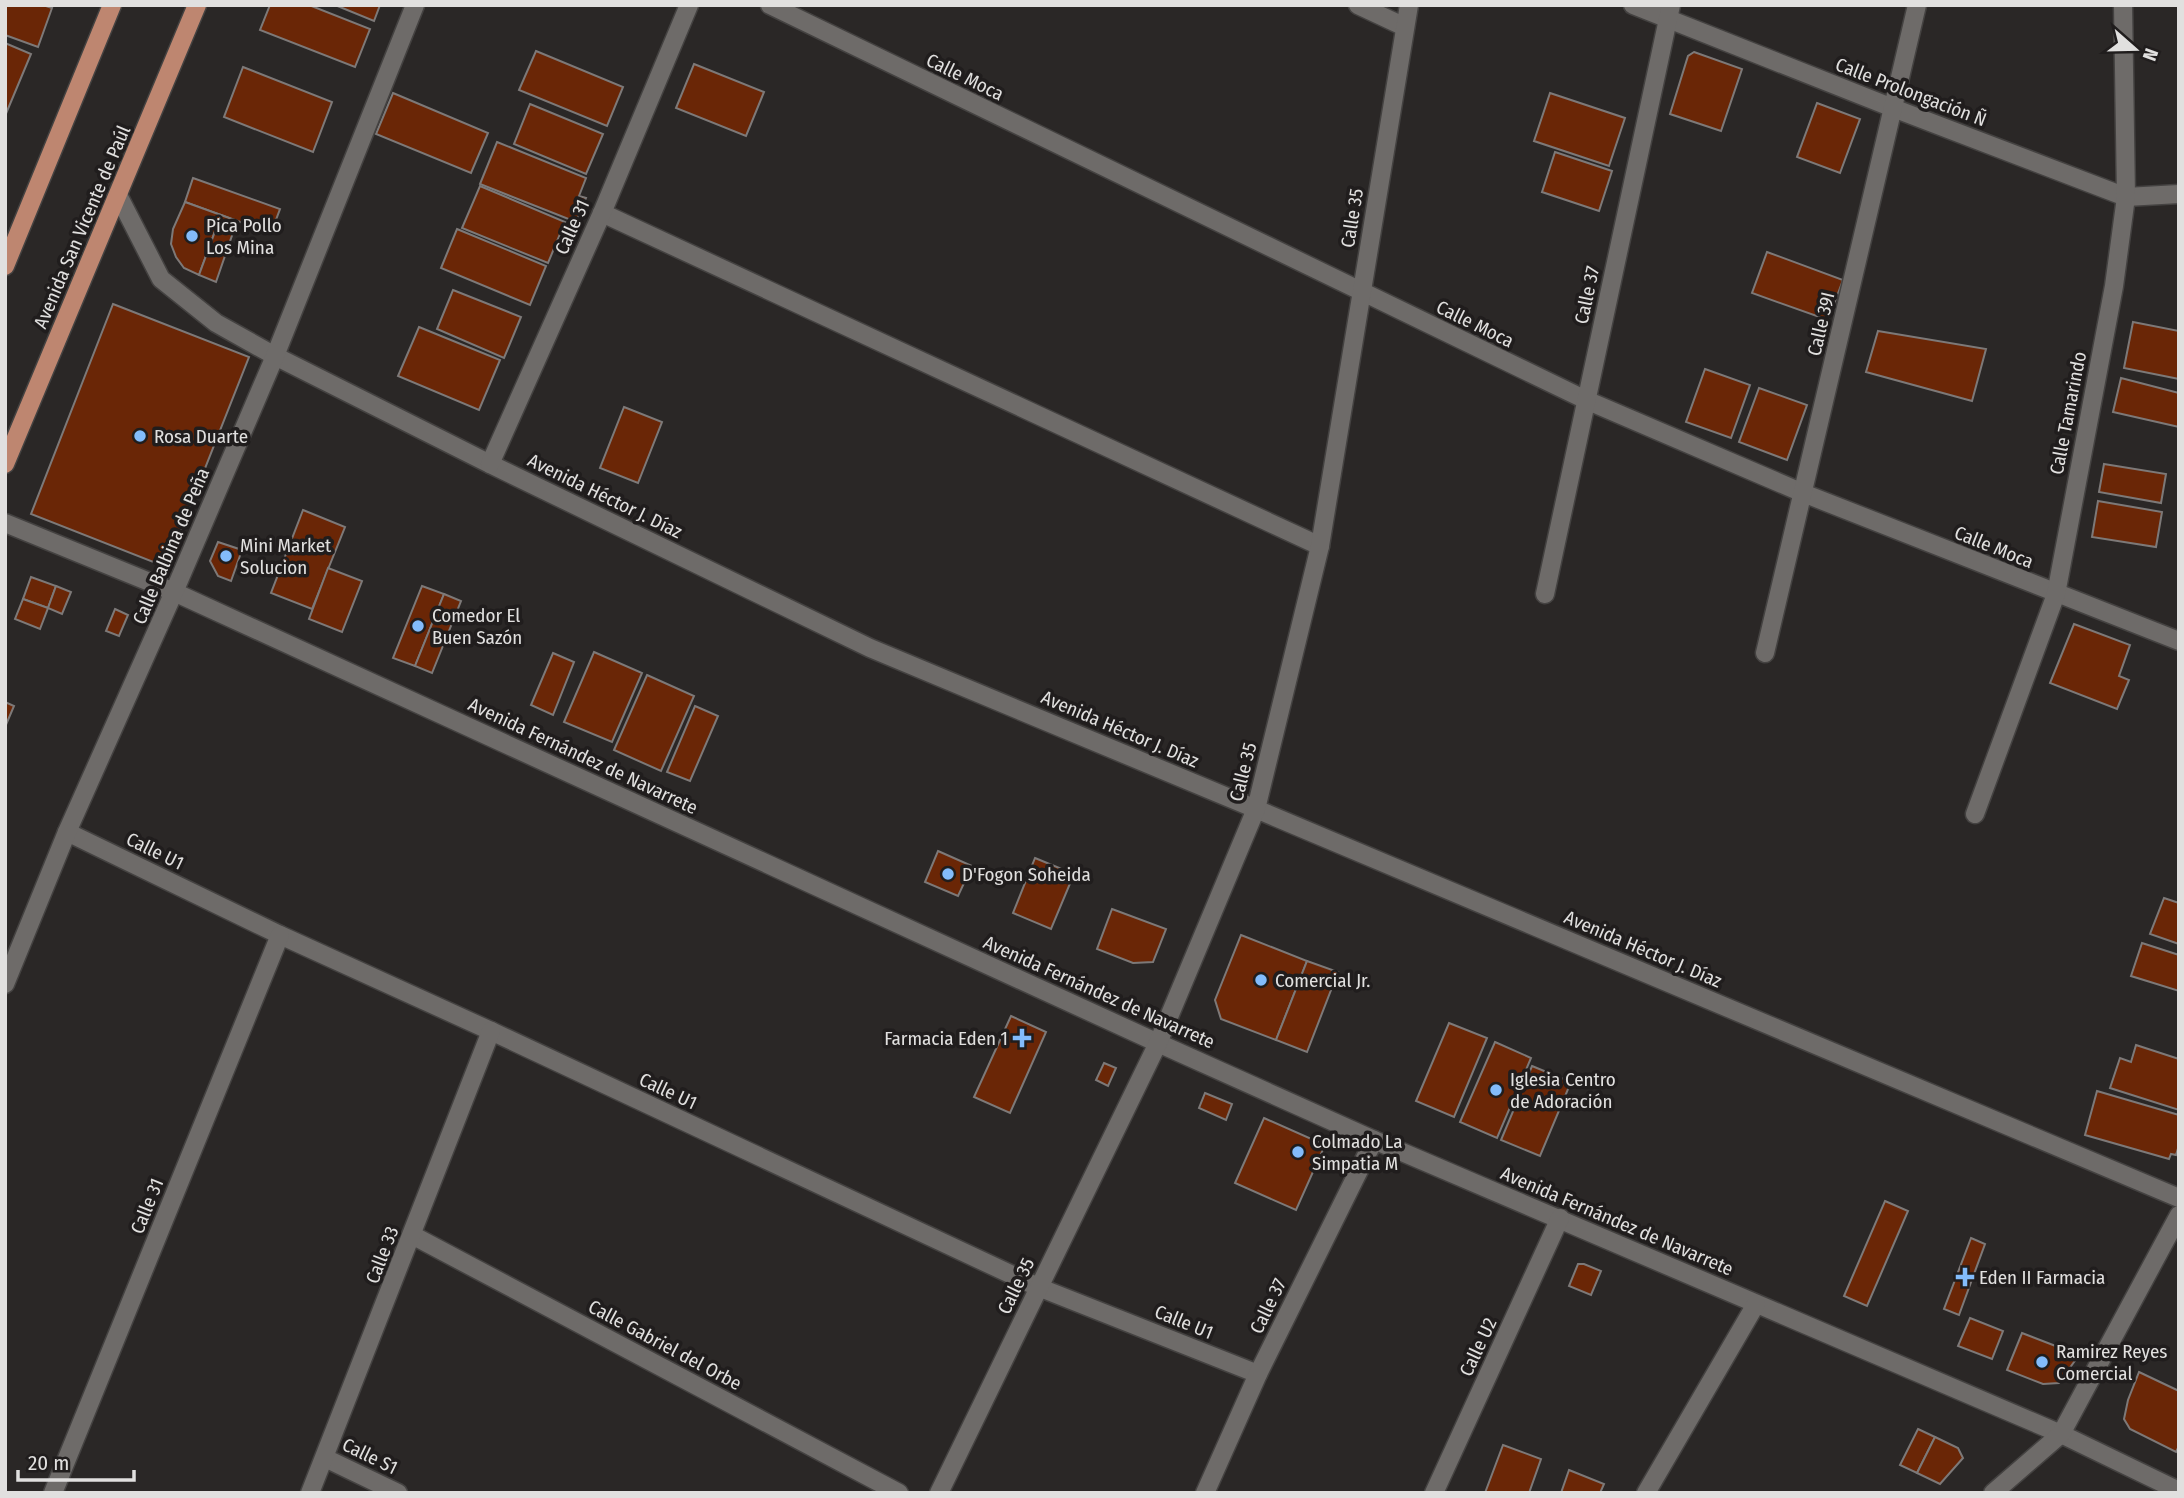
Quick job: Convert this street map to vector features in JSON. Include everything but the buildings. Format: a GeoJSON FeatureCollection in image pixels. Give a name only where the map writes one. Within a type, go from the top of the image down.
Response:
{"type":"FeatureCollection","features":[{"type":"Feature","properties":{"kind":"main road"},"geometry":{"type":"LineString","coordinates":[[5,266],[113,5]]}},
{"type":"Feature","properties":{"kind":"main road","name":"Avenida San Vicente de Paúl"},"geometry":{"type":"LineString","coordinates":[[5,464],[197,5]]}},
{"type":"Feature","properties":{"kind":"street","name":"Calle Balbina de Peña"},"geometry":{"type":"LineString","coordinates":[[5,984],[67,832],[275,356],[415,5]]}},
{"type":"Feature","properties":{"kind":"street","name":"Calle 31"},"geometry":{"type":"LineString","coordinates":[[490,464],[602,212],[689,5]]}},
{"type":"Feature","properties":{"kind":"street","name":"Calle Moca"},"geometry":{"type":"LineString","coordinates":[[770,5],[1586,400],[1803,493],[2179,641]]}},
{"type":"Feature","properties":{"kind":"street"},"geometry":{"type":"LineString","coordinates":[[1358,5],[1405,27]]}},
{"type":"Feature","properties":{"kind":"street","name":"Calle 35"},"geometry":{"type":"LineString","coordinates":[[939,1493],[1158,1043],[1256,808],[1320,546],[1409,5]]}},
{"type":"Feature","properties":{"kind":"street","name":"Calle Prolongación Ñ"},"geometry":{"type":"LineString","coordinates":[[1633,5],[1669,12],[1893,108],[2126,197],[2179,194]]}},
{"type":"Feature","properties":{"kind":"street","name":"Calle 39I"},"geometry":{"type":"LineString","coordinates":[[1765,653],[1917,5]]}},
{"type":"Feature","properties":{"kind":"street","name":"Calle Tamarindo"},"geometry":{"type":"LineString","coordinates":[[1975,814],[2056,594],[2113,286],[2126,197],[2123,5]]}},
{"type":"Feature","properties":{"kind":"street","name":"Calle 37"},"geometry":{"type":"LineString","coordinates":[[1545,594],[1669,12]]}},
{"type":"Feature","properties":{"kind":"street","name":"Avenida Héctor J. Díaz"},"geometry":{"type":"LineString","coordinates":[[118,194],[162,279],[216,323],[275,356],[490,464],[870,648],[2179,1198]]}},
{"type":"Feature","properties":{"kind":"street"},"geometry":{"type":"LineString","coordinates":[[602,212],[1320,546]]}},
{"type":"Feature","properties":{"kind":"street","name":"Avenida Fernández de Navarrete"},"geometry":{"type":"LineString","coordinates":[[5,523],[174,592],[1374,1140],[2061,1434],[2179,1491]]}},
{"type":"Feature","properties":{"kind":"street","name":"Calle U1"},"geometry":{"type":"LineString","coordinates":[[67,832],[280,935],[1038,1287],[1258,1374]]}},
{"type":"Feature","properties":{"kind":"street","name":"Calle 31"},"geometry":{"type":"LineString","coordinates":[[53,1493],[280,935]]}},
{"type":"Feature","properties":{"kind":"street","name":"Calle 33"},"geometry":{"type":"LineString","coordinates":[[310,1493],[491,1031]]}},
{"type":"Feature","properties":{"kind":"street","name":"Calle 37"},"geometry":{"type":"LineString","coordinates":[[1205,1493],[1258,1374],[1374,1140]]}},
{"type":"Feature","properties":{"kind":"street"},"geometry":{"type":"LineString","coordinates":[[1993,1493],[2061,1434],[2179,1215]]}},
{"type":"Feature","properties":{"kind":"street","name":"Calle U2"},"geometry":{"type":"LineString","coordinates":[[1434,1493],[1560,1218]]}},
{"type":"Feature","properties":{"kind":"street","name":"Calle Gabriel del Orbe"},"geometry":{"type":"LineString","coordinates":[[412,1235],[899,1493]]}},
{"type":"Feature","properties":{"kind":"street"},"geometry":{"type":"LineString","coordinates":[[1646,1493],[1756,1304]]}},
{"type":"Feature","properties":{"kind":"street","name":"Calle S1"},"geometry":{"type":"LineString","coordinates":[[325,1458],[398,1493]]}},
{"type":"Feature","properties":{"kind":"place","name":"Pica Pollo Los Mina"},"geometry":{"type":"Point","coordinates":[192,236]}},
{"type":"Feature","properties":{"kind":"place","name":"Rosa Duarte"},"geometry":{"type":"Point","coordinates":[140,436]}},
{"type":"Feature","properties":{"kind":"place","name":"Mini Market Solucion"},"geometry":{"type":"Point","coordinates":[226,556]}},
{"type":"Feature","properties":{"kind":"place","name":"Comedor El Buen Sazón"},"geometry":{"type":"Point","coordinates":[418,626]}},
{"type":"Feature","properties":{"kind":"place","name":"D'Fogon Soheida"},"geometry":{"type":"Point","coordinates":[948,874]}},
{"type":"Feature","properties":{"kind":"place","name":"Comercial Jr."},"geometry":{"type":"Point","coordinates":[1261,980]}},
{"type":"Feature","properties":{"kind":"place","name":"Farmacia Eden 1"},"geometry":{"type":"Point","coordinates":[1022,1038]}},
{"type":"Feature","properties":{"kind":"place","name":"Iglesia Centro de Adoración"},"geometry":{"type":"Point","coordinates":[1496,1090]}},
{"type":"Feature","properties":{"kind":"place","name":"Colmado La Simpatia M"},"geometry":{"type":"Point","coordinates":[1298,1152]}},
{"type":"Feature","properties":{"kind":"place","name":"Eden II Farmacia"},"geometry":{"type":"Point","coordinates":[1965,1277]}},
{"type":"Feature","properties":{"kind":"place","name":"Ramirez Reyes Comercial"},"geometry":{"type":"Point","coordinates":[2042,1362]}}]}
